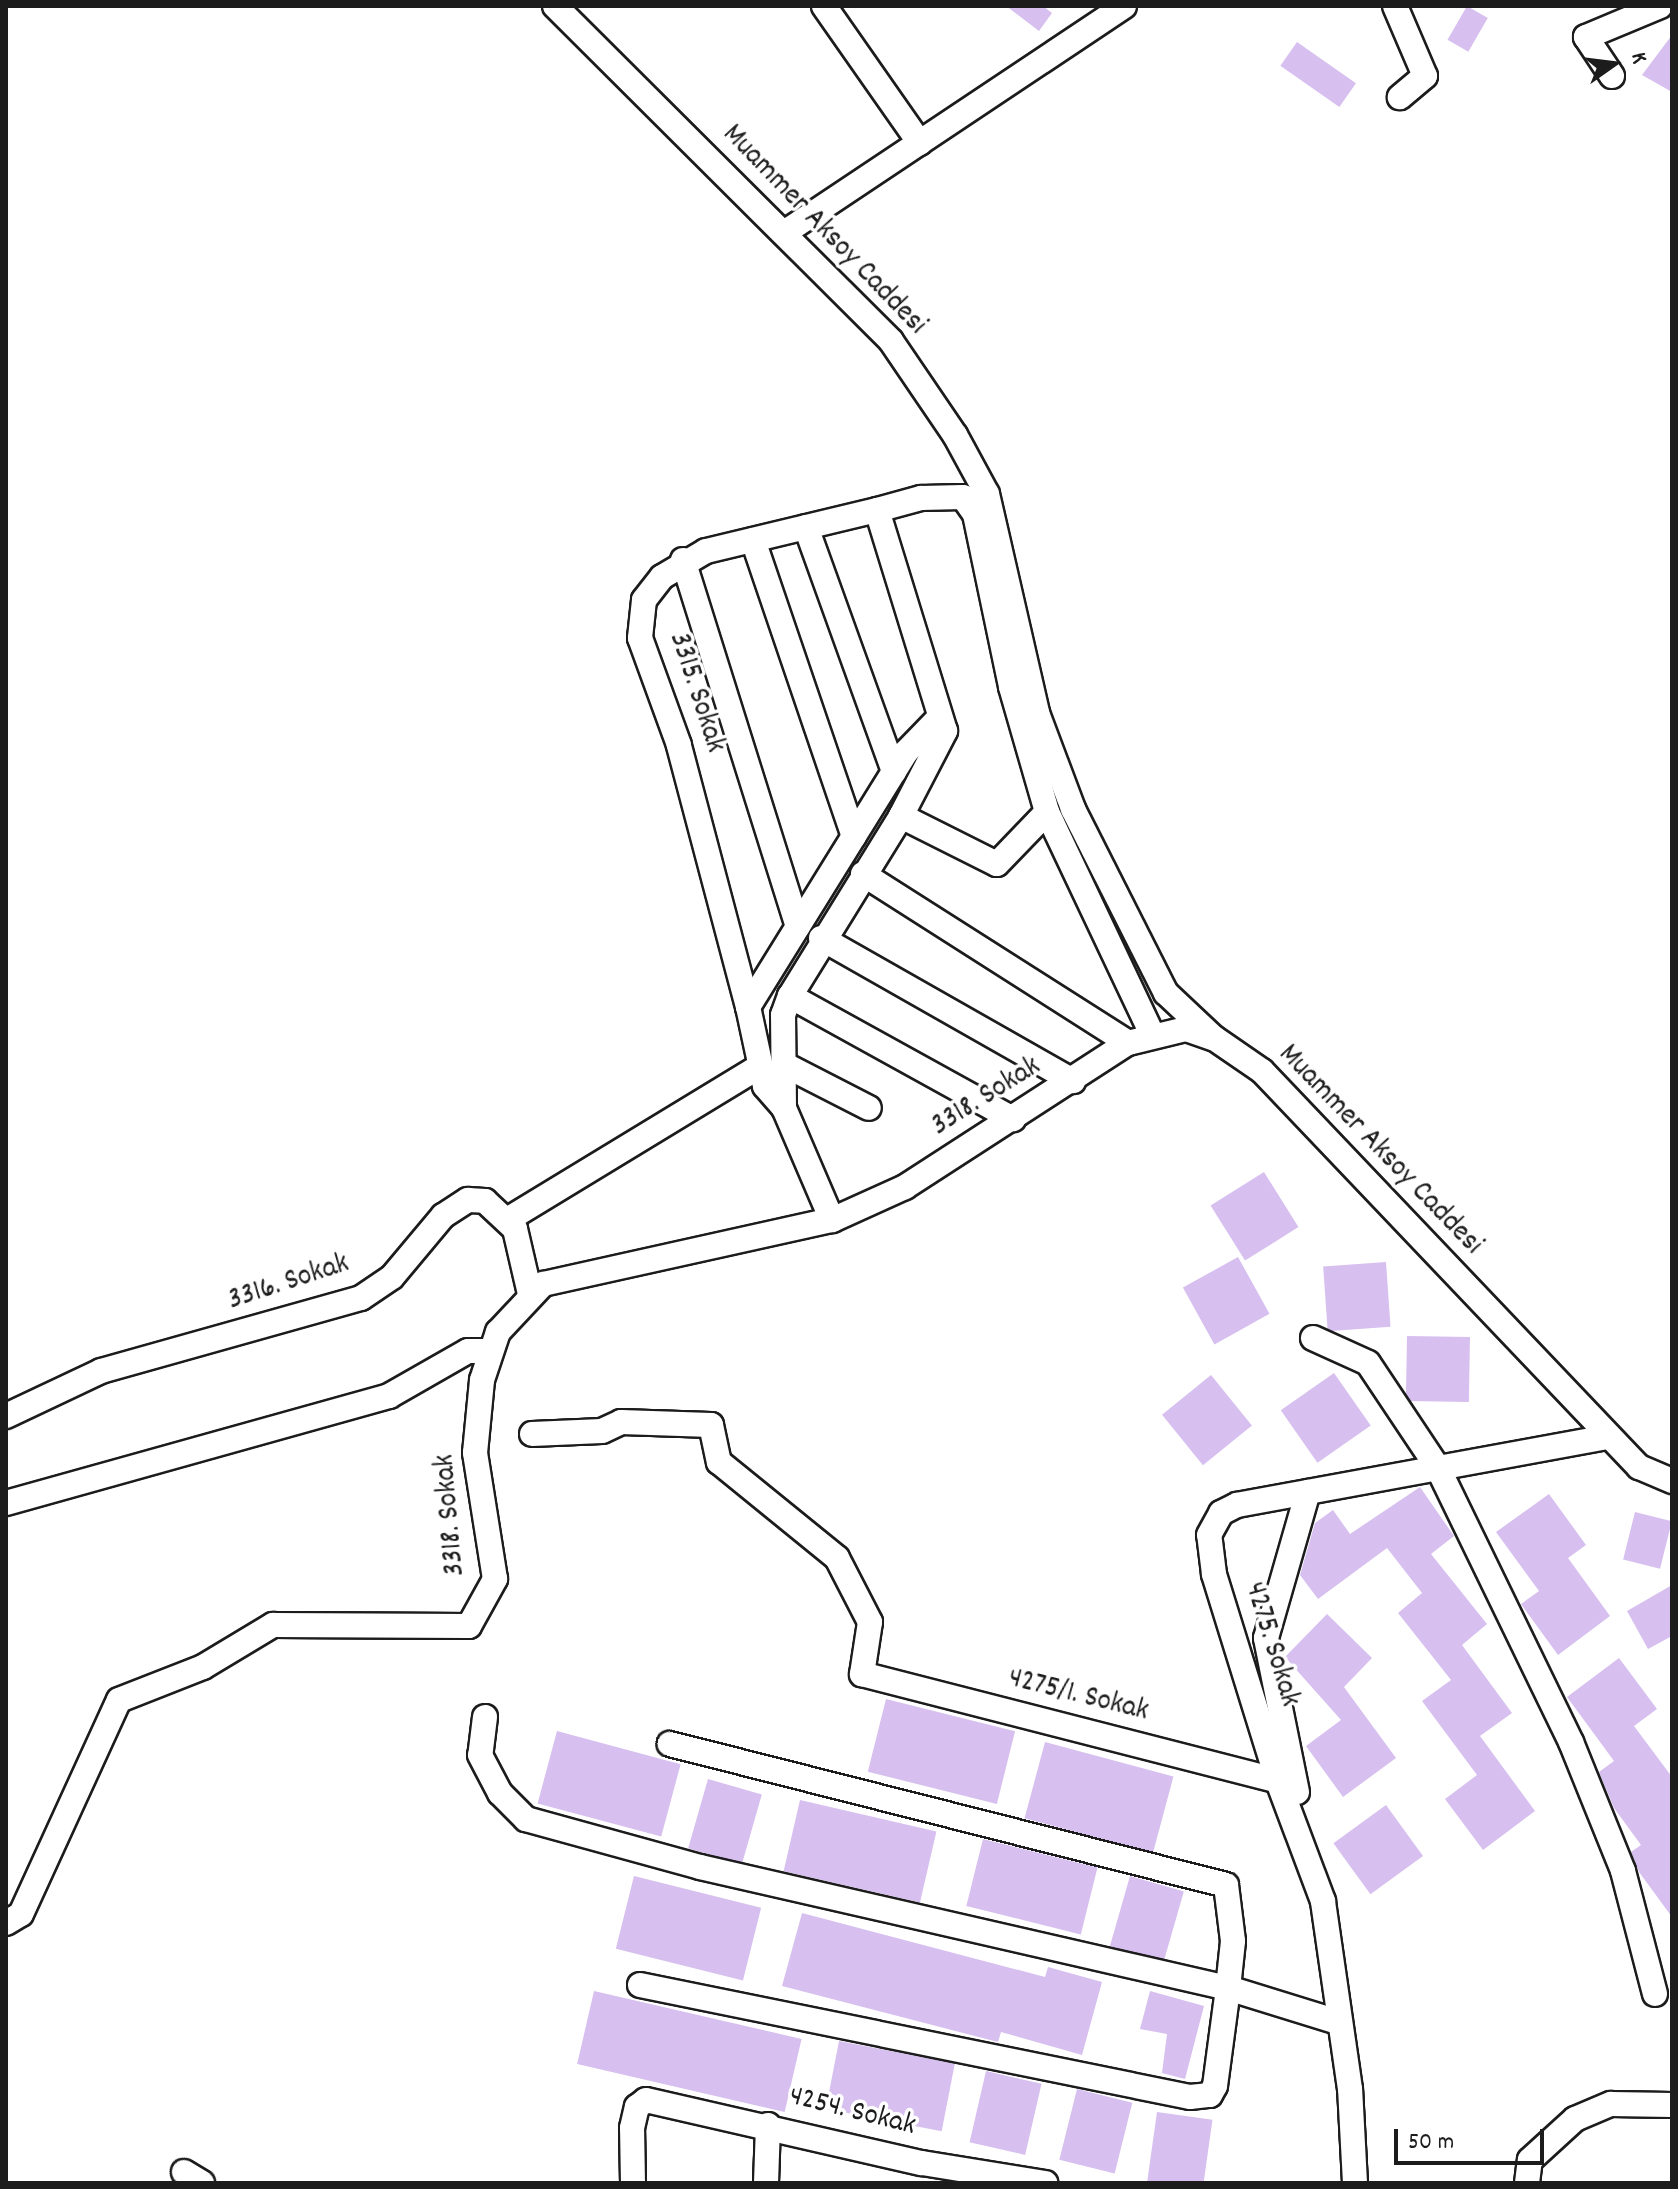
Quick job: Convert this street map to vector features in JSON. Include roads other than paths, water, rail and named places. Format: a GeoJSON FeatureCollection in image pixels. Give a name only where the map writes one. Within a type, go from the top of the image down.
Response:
{"type":"FeatureCollection","features":[{"type":"Feature","properties":{"kind":"street","name":"Muammer Aksoy Caddesi"},"geometry":{"type":"LineString","coordinates":[[555,6],[787,231],[891,341],[987,494],[1037,713],[1073,809],[1166,993],[1214,1038],[1262,1071],[1639,1467],[1672,1481]]}},
{"type":"Feature","properties":{"kind":"street"},"geometry":{"type":"LineString","coordinates":[[824,6],[920,143]]}},
{"type":"Feature","properties":{"kind":"street"},"geometry":{"type":"LineString","coordinates":[[787,231],[1122,6]]}},
{"type":"Feature","properties":{"kind":"street"},"geometry":{"type":"LineString","coordinates":[[1395,6],[1425,76],[1400,97]]}},
{"type":"Feature","properties":{"kind":"street"},"geometry":{"type":"LineString","coordinates":[[1612,76],[1586,37],[1660,6]]}},
{"type":"Feature","properties":{"kind":"street","name":"3315. Sokak"},"geometry":{"type":"LineString","coordinates":[[784,1108],[765,1086],[748,1007],[679,745],[640,638],[644,600],[683,560],[921,498],[963,497],[975,514],[1011,687],[1047,812]]}},
{"type":"Feature","properties":{"kind":"street"},"geometry":{"type":"LineString","coordinates":[[832,1220],[784,1108],[783,1015],[821,938],[901,816],[945,731],[938,719],[877,510]]}},
{"type":"Feature","properties":{"kind":"street"},"geometry":{"type":"LineString","coordinates":[[806,527],[894,772]]}},
{"type":"Feature","properties":{"kind":"street"},"geometry":{"type":"LineString","coordinates":[[753,540],[854,836]]}},
{"type":"Feature","properties":{"kind":"street"},"geometry":{"type":"LineString","coordinates":[[683,560],[798,926]]}},
{"type":"Feature","properties":{"kind":"street"},"geometry":{"type":"LineString","coordinates":[[748,1007],[894,772],[938,719]]}},
{"type":"Feature","properties":{"kind":"street"},"geometry":{"type":"LineString","coordinates":[[901,816],[997,864],[1047,812],[1152,1034]]}},
{"type":"Feature","properties":{"kind":"street"},"geometry":{"type":"LineString","coordinates":[[863,874],[1128,1043]]}},
{"type":"Feature","properties":{"kind":"street"},"geometry":{"type":"LineString","coordinates":[[821,938],[1073,1081]]}},
{"type":"Feature","properties":{"kind":"street"},"geometry":{"type":"LineString","coordinates":[[790,996],[1013,1119]]}},
{"type":"Feature","properties":{"kind":"street","name":"3318. Sokak"},"geometry":{"type":"LineString","coordinates":[[6,1923],[21,1914],[119,1700],[203,1667],[273,1625],[469,1626],[495,1579],[475,1453],[490,1351],[530,1294],[593,1269],[684,1256],[832,1220],[905,1187],[1128,1043],[1152,1034],[1186,1029],[1214,1038]]}},
{"type":"Feature","properties":{"kind":"street"},"geometry":{"type":"LineString","coordinates":[[785,1065],[869,1108]]}},
{"type":"Feature","properties":{"kind":"street"},"geometry":{"type":"LineString","coordinates":[[530,1294],[520,1243],[507,1220],[760,1066]]}},
{"type":"Feature","properties":{"kind":"street","name":"3316. Sokak"},"geometry":{"type":"LineString","coordinates":[[6,1416],[101,1371],[361,1298],[392,1277],[459,1203],[485,1201],[507,1220]]}},
{"type":"Feature","properties":{"kind":"street"},"geometry":{"type":"LineString","coordinates":[[1313,1338],[1368,1363],[1438,1468],[1571,1742],[1623,1871],[1655,1994]]}},
{"type":"Feature","properties":{"kind":"street"},"geometry":{"type":"LineString","coordinates":[[6,1503],[389,1396],[468,1351],[490,1351]]}},
{"type":"Feature","properties":{"kind":"street","name":"4275/1. Sokak"},"geometry":{"type":"LineString","coordinates":[[532,1434],[602,1431],[621,1422],[711,1425],[719,1462],[837,1558],[870,1622],[862,1674],[1278,1781]]}},
{"type":"Feature","properties":{"kind":"street","name":"4275. Sokak"},"geometry":{"type":"LineString","coordinates":[[1355,2183],[1350,2089],[1323,1901],[1278,1781],[1214,1574],[1209,1535],[1221,1513],[1237,1505],[1608,1437]]}},
{"type":"Feature","properties":{"kind":"street"},"geometry":{"type":"LineString","coordinates":[[1308,1492],[1266,1638],[1323,1901]]}},
{"type":"Feature","properties":{"kind":"street"},"geometry":{"type":"LineString","coordinates":[[485,1717],[480,1755],[500,1793],[526,1819],[700,1867],[1228,1988],[1338,2022]]}},
{"type":"Feature","properties":{"kind":"street"},"geometry":{"type":"LineString","coordinates":[[640,1985],[1190,2097],[1210,2095],[1215,2086],[1228,1988],[1233,1941],[1226,1885],[670,1744]]}},
{"type":"Feature","properties":{"kind":"street","name":"4254. Sokak"},"geometry":{"type":"LineString","coordinates":[[633,2183],[632,2128],[637,2107],[646,2100],[768,2125],[922,2173],[1045,2183]]}},
{"type":"Feature","properties":{"kind":"street"},"geometry":{"type":"LineString","coordinates":[[1527,2183],[1530,2160],[1575,2119],[1611,2104],[1672,2105]]}},
{"type":"Feature","properties":{"kind":"street"},"geometry":{"type":"LineString","coordinates":[[766,2183],[768,2125]]}}]}
